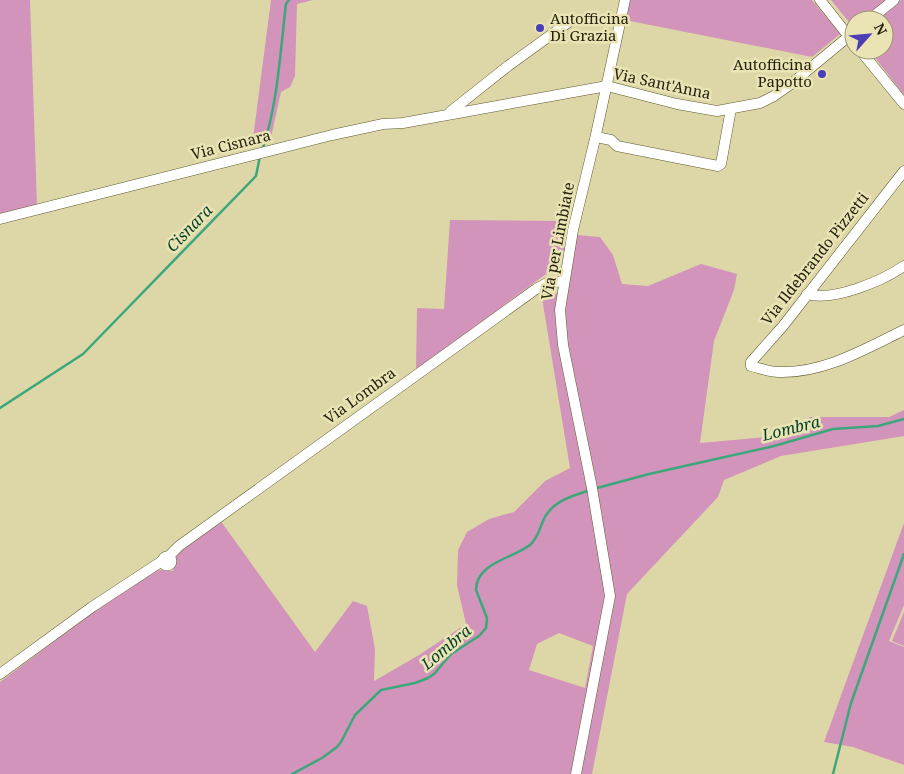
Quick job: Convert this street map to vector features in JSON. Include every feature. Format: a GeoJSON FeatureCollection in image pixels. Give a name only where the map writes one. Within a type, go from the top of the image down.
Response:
{"type":"FeatureCollection","features":[{"type":"Feature","properties":{"kind":"street","name":"Via per Limbiate"},"geometry":{"type":"LineString","coordinates":[[576,774],[610,596],[592,488],[563,345],[560,310],[575,219],[596,137],[625,0]]}},
{"type":"Feature","properties":{"kind":"street"},"geometry":{"type":"LineString","coordinates":[[820,0],[844,28]]}},
{"type":"Feature","properties":{"kind":"street"},"geometry":{"type":"LineString","coordinates":[[882,10],[894,0]]}},
{"type":"Feature","properties":{"kind":"street"},"geometry":{"type":"LineString","coordinates":[[448,114],[508,66],[572,19]]}},
{"type":"Feature","properties":{"kind":"street","name":"Via Sant'Anna"},"geometry":{"type":"LineString","coordinates":[[472,110],[607,86],[700,108],[717,111],[731,109],[760,103],[774,96],[844,43]]}},
{"type":"Feature","properties":{"kind":"street"},"geometry":{"type":"LineString","coordinates":[[868,60],[904,104]]}},
{"type":"Feature","properties":{"kind":"street"},"geometry":{"type":"LineString","coordinates":[[596,137],[611,140],[617,146],[718,166],[720,164],[731,109]]}},
{"type":"Feature","properties":{"kind":"street","name":"Via Cisnara"},"geometry":{"type":"LineString","coordinates":[[0,219],[257,153],[383,124],[403,123],[472,110]]}},
{"type":"Feature","properties":{"kind":"street","name":"Via Ildebrando Pizzetti"},"geometry":{"type":"LineString","coordinates":[[904,171],[783,326],[751,362],[751,366],[777,372],[817,368],[859,352],[904,330]]}},
{"type":"Feature","properties":{"kind":"street"},"geometry":{"type":"LineString","coordinates":[[807,294],[816,297],[832,295],[884,277],[904,266]]}},
{"type":"Feature","properties":{"kind":"street","name":"Via Lombra"},"geometry":{"type":"LineString","coordinates":[[0,674],[92,607],[164,561],[179,546],[536,288],[546,283],[564,281]]}},
{"type":"Feature","properties":{"kind":"shaded area"},"geometry":{"type":"Polygon","coordinates":[[[0,0],[30,0],[37,205],[0,215],[0,0]]]}},
{"type":"Feature","properties":{"kind":"shaded area"},"geometry":{"type":"Polygon","coordinates":[[[271,0],[313,0],[297,4],[295,76],[290,87],[281,92],[270,142],[252,146],[271,0]]]}},
{"type":"Feature","properties":{"kind":"shaded area"},"geometry":{"type":"Polygon","coordinates":[[[629,0],[812,0],[840,34],[812,57],[625,20],[629,0]]]}},
{"type":"Feature","properties":{"kind":"shaded area"},"geometry":{"type":"Polygon","coordinates":[[[831,0],[886,0],[874,10],[844,10],[844,16],[831,0]]]}},
{"type":"Feature","properties":{"kind":"shaded area"},"geometry":{"type":"Polygon","coordinates":[[[901,0],[904,0],[904,95],[877,60],[894,60],[894,10],[888,10],[901,0]]]}},
{"type":"Feature","properties":{"kind":"shaded area"},"geometry":{"type":"Polygon","coordinates":[[[450,220],[566,221],[571,226],[561,263],[416,370],[417,308],[444,309],[450,220]]]}},
{"type":"Feature","properties":{"kind":"shaded area"},"geometry":{"type":"Polygon","coordinates":[[[577,235],[600,237],[613,255],[622,284],[648,286],[701,264],[737,274],[734,290],[714,341],[700,443],[810,433],[809,417],[889,417],[904,410],[904,436],[781,456],[724,480],[718,497],[627,594],[592,774],[0,774],[0,682],[151,569],[173,571],[178,550],[220,520],[315,652],[353,601],[367,606],[375,649],[374,681],[419,655],[466,624],[457,585],[458,550],[467,532],[489,519],[514,512],[545,481],[570,468],[541,292],[552,296],[566,287],[577,235]],[[559,633],[537,644],[529,670],[585,688],[593,646],[559,633]]]}},
{"type":"Feature","properties":{"kind":"shaded area"},"geometry":{"type":"Polygon","coordinates":[[[904,523],[904,605],[889,641],[904,647],[904,765],[853,747],[824,742],[904,523]]]}},
{"type":"Feature","properties":{"kind":"shaded area"},"geometry":{"type":"Polygon","coordinates":[[[904,612],[904,646],[892,641],[904,612]]]}},
{"type":"Feature","properties":{"kind":"waterway","name":"Cisnara"},"geometry":{"type":"LineString","coordinates":[[262,150],[272,115],[286,4],[289,0]]}},
{"type":"Feature","properties":{"kind":"waterway","name":"Cisnara"},"geometry":{"type":"LineString","coordinates":[[0,408],[83,354],[256,176],[260,156]]}},
{"type":"Feature","properties":{"kind":"waterway","name":"Lombra"},"geometry":{"type":"LineString","coordinates":[[597,488],[649,474],[774,446],[833,429],[878,426],[904,419]]}},
{"type":"Feature","properties":{"kind":"waterway","name":"Lombra"},"geometry":{"type":"LineString","coordinates":[[292,774],[322,758],[337,747],[355,715],[381,690],[415,683],[428,678],[434,674],[451,654],[479,636],[486,628],[487,618],[476,590],[482,573],[497,562],[530,545],[537,537],[546,515],[561,501],[587,491]]}},
{"type":"Feature","properties":{"kind":"waterway"},"geometry":{"type":"LineString","coordinates":[[833,774],[851,703],[904,554]]}},
{"type":"Feature","properties":{"kind":"place","name":"Autofficina Di Grazia"},"geometry":{"type":"Point","coordinates":[540,28]}},
{"type":"Feature","properties":{"kind":"place","name":"Autofficina Papotto"},"geometry":{"type":"Point","coordinates":[822,74]}}]}
